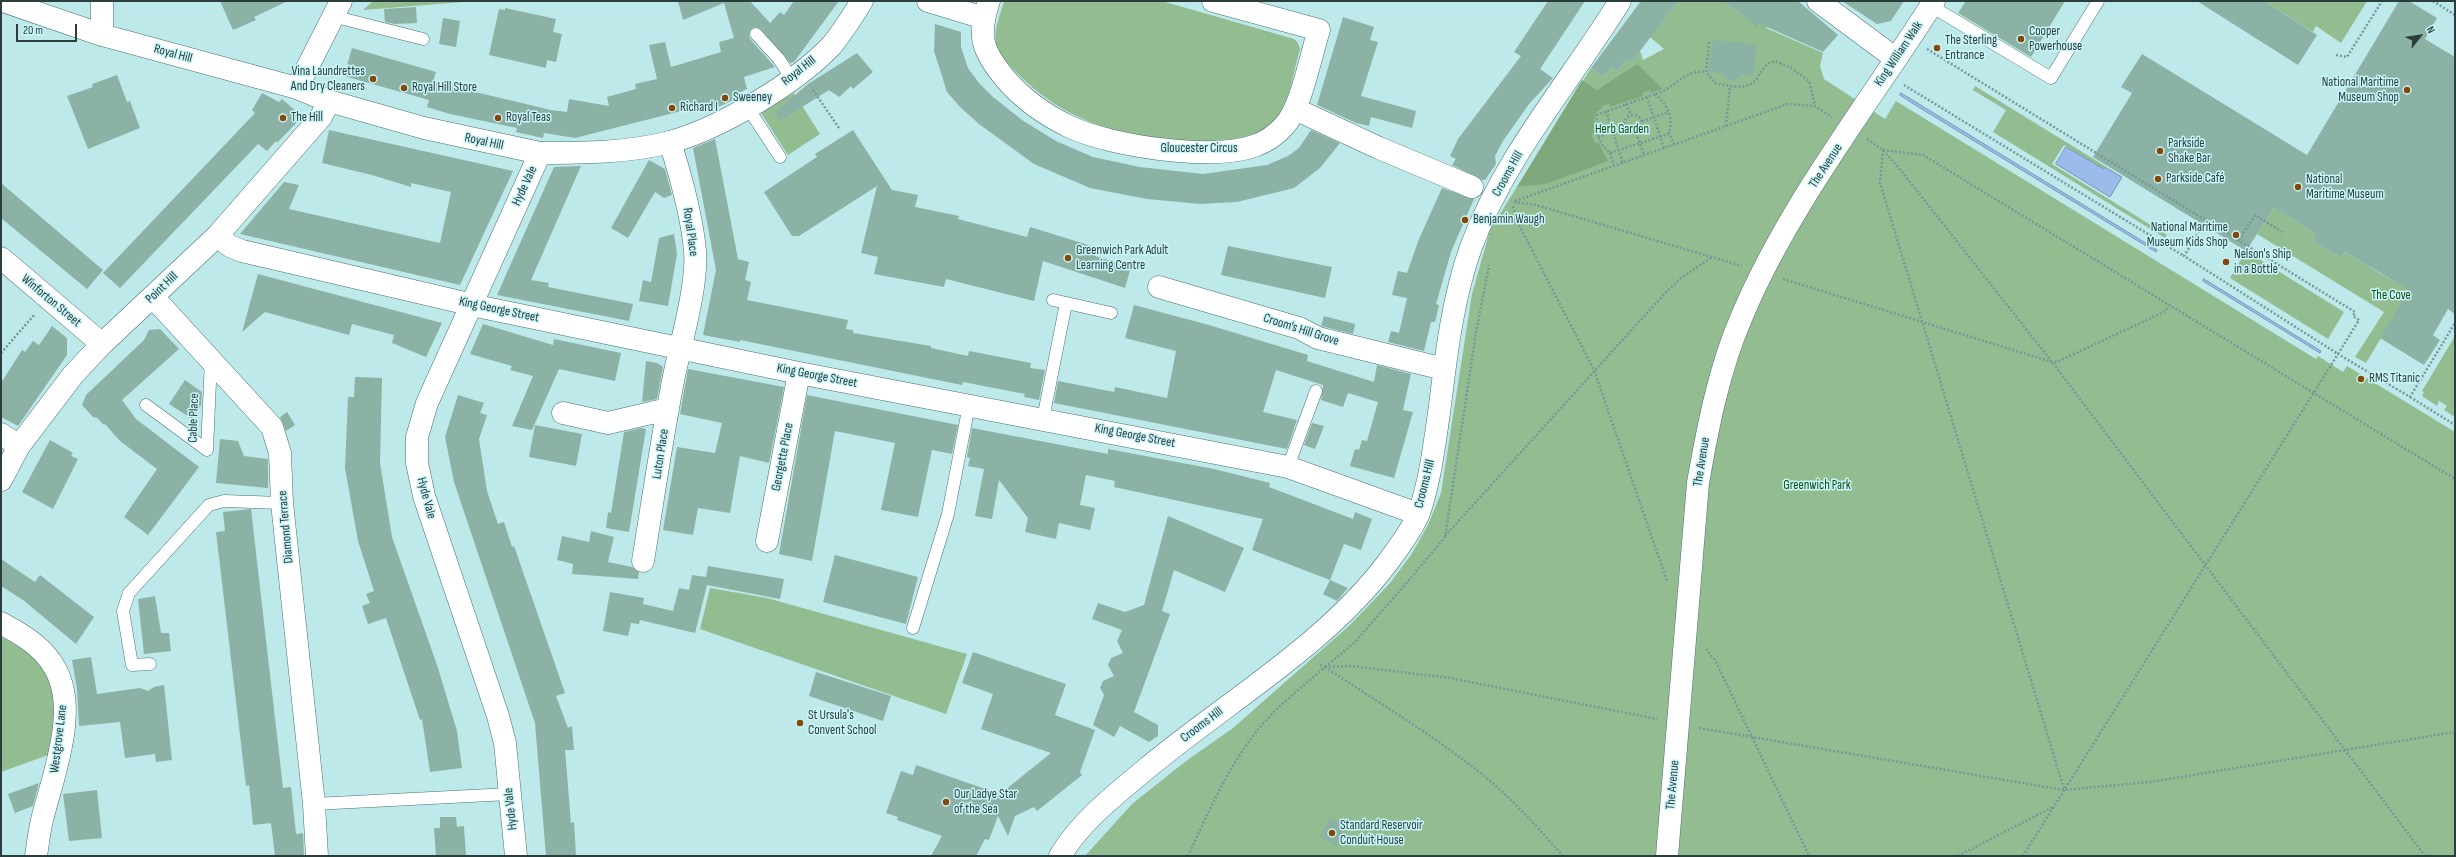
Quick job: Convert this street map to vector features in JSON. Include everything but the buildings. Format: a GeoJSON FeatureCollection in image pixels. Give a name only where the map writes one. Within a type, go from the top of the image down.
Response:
{"type":"FeatureCollection","features":[{"type":"Feature","properties":{"kind":"street","name":"Royal Hill"},"geometry":{"type":"LineString","coordinates":[[2,1],[102,35],[297,88],[329,101],[424,128],[540,154],[603,152],[670,142],[715,125],[800,81],[841,33],[862,1]]}},
{"type":"Feature","properties":{"kind":"street"},"geometry":{"type":"LineString","coordinates":[[102,1],[102,35]]}},
{"type":"Feature","properties":{"kind":"street","name":"Gloucester Circus"},"geometry":{"type":"LineString","coordinates":[[928,1],[986,9],[983,38],[993,64],[1010,84],[1037,108],[1071,127],[1110,141],[1150,149],[1183,151],[1239,150],[1254,146],[1270,139],[1285,125],[1295,108],[1319,30],[1213,1]]}},
{"type":"Feature","properties":{"kind":"street","name":"Crooms Hill"},"geometry":{"type":"LineString","coordinates":[[1060,856],[1081,827],[1122,789],[1177,743],[1316,639],[1357,599],[1388,563],[1418,514],[1426,487],[1434,446],[1444,369],[1458,289],[1472,244],[1494,196],[1528,137],[1620,1]]}},
{"type":"Feature","properties":{"kind":"street"},"geometry":{"type":"LineString","coordinates":[[1818,1],[1896,59]]}},
{"type":"Feature","properties":{"kind":"street","name":"King William Walk"},"geometry":{"type":"LineString","coordinates":[[1864,106],[1932,4]]}},
{"type":"Feature","properties":{"kind":"street"},"geometry":{"type":"LineString","coordinates":[[297,88],[336,9]]}},
{"type":"Feature","properties":{"kind":"street","name":"Point Hill"},"geometry":{"type":"LineString","coordinates":[[1,480],[20,446],[73,375],[102,344],[154,297],[216,236],[321,117],[329,101]]}},
{"type":"Feature","properties":{"kind":"street","name":"The Avenue"},"geometry":{"type":"LineString","coordinates":[[1667,856],[1698,483],[1708,429],[1722,373],[1739,323],[1763,273],[1793,218],[1864,106]]}},
{"type":"Feature","properties":{"kind":"street"},"geometry":{"type":"LineString","coordinates":[[1295,108],[1379,148],[1472,187]]}},
{"type":"Feature","properties":{"kind":"street","name":"Royal Place"},"geometry":{"type":"LineString","coordinates":[[670,142],[679,167],[695,252],[694,274],[680,347]]}},
{"type":"Feature","properties":{"kind":"street","name":"Hyde Vale"},"geometry":{"type":"LineString","coordinates":[[516,856],[505,743],[498,716],[424,496],[417,463],[417,437],[427,403],[540,154]]}},
{"type":"Feature","properties":{"kind":"street","name":"King George Street"},"geometry":{"type":"LineString","coordinates":[[216,236],[230,246],[242,251],[471,304],[799,373],[1288,467],[1418,514]]}},
{"type":"Feature","properties":{"kind":"street","name":"Winforton Street"},"geometry":{"type":"LineString","coordinates":[[1,258],[102,344]]}},
{"type":"Feature","properties":{"kind":"street","name":"Croom's Hill Grove"},"geometry":{"type":"LineString","coordinates":[[1159,287],[1299,328],[1318,338],[1444,369]]}},
{"type":"Feature","properties":{"kind":"street","name":"Diamond Terrace"},"geometry":{"type":"LineString","coordinates":[[154,297],[272,428],[280,453],[282,503],[314,804],[317,856]]}},
{"type":"Feature","properties":{"kind":"street","name":"Luton Place"},"geometry":{"type":"LineString","coordinates":[[643,561],[668,409],[680,347]]}},
{"type":"Feature","properties":{"kind":"street","name":"Georgette Place"},"geometry":{"type":"LineString","coordinates":[[767,542],[799,373]]}},
{"type":"Feature","properties":{"kind":"street"},"geometry":{"type":"LineString","coordinates":[[563,413],[608,423],[668,409]]}},
{"type":"Feature","properties":{"kind":"street"},"geometry":{"type":"LineString","coordinates":[[1,434],[20,446]]}},
{"type":"Feature","properties":{"kind":"street","name":"Westgrove Lane"},"geometry":{"type":"LineString","coordinates":[[1,623],[26,638],[51,662],[63,684],[65,706],[60,747],[50,794],[42,820],[36,856]]}},
{"type":"Feature","properties":{"kind":"lane"},"geometry":{"type":"LineString","coordinates":[[1932,4],[2051,78],[2098,1]]}},
{"type":"Feature","properties":{"kind":"lane"},"geometry":{"type":"LineString","coordinates":[[336,9],[423,40]]}},
{"type":"Feature","properties":{"kind":"lane"},"geometry":{"type":"LineString","coordinates":[[756,34],[800,81]]}},
{"type":"Feature","properties":{"kind":"lane"},"geometry":{"type":"LineString","coordinates":[[748,108],[780,157]]}},
{"type":"Feature","properties":{"kind":"lane"},"geometry":{"type":"LineString","coordinates":[[1053,300],[1111,314]]}},
{"type":"Feature","properties":{"kind":"lane"},"geometry":{"type":"LineString","coordinates":[[1043,419],[1066,303]]}},
{"type":"Feature","properties":{"kind":"lane","name":"Cable Place"},"geometry":{"type":"LineString","coordinates":[[146,405],[207,450],[211,359]]}},
{"type":"Feature","properties":{"kind":"lane"},"geometry":{"type":"LineString","coordinates":[[1288,467],[1316,391]]}},
{"type":"Feature","properties":{"kind":"lane"},"geometry":{"type":"LineString","coordinates":[[913,628],[948,514],[969,405]]}},
{"type":"Feature","properties":{"kind":"lane"},"geometry":{"type":"LineString","coordinates":[[150,664],[132,665],[123,611],[129,593],[209,505],[224,501],[282,503]]}},
{"type":"Feature","properties":{"kind":"lane"},"geometry":{"type":"LineString","coordinates":[[314,804],[510,794]]}},
{"type":"Feature","properties":{"kind":"path"},"geometry":{"type":"LineString","coordinates":[[2336,56],[2347,57],[2382,1]]}},
{"type":"Feature","properties":{"kind":"path"},"geometry":{"type":"LineString","coordinates":[[2433,1],[2455,15]]}},
{"type":"Feature","properties":{"kind":"path"},"geometry":{"type":"LineString","coordinates":[[1709,42],[1706,72],[1715,83],[1730,86],[1748,85],[1754,81],[1764,65],[1775,60],[1791,68],[1809,81],[1815,106]]}},
{"type":"Feature","properties":{"kind":"path"},"geometry":{"type":"LineString","coordinates":[[1926,48],[2356,312],[2353,316],[2359,320],[2023,856]]}},
{"type":"Feature","properties":{"kind":"path"},"geometry":{"type":"LineString","coordinates":[[1614,166],[1610,153],[1598,137],[1596,127],[1597,115],[1671,88],[1691,72],[1706,72]]}},
{"type":"Feature","properties":{"kind":"path"},"geometry":{"type":"LineString","coordinates":[[800,81],[838,128]]}},
{"type":"Feature","properties":{"kind":"path"},"geometry":{"type":"LineString","coordinates":[[1903,84],[2184,256],[2338,354],[2455,425]]}},
{"type":"Feature","properties":{"kind":"path"},"geometry":{"type":"LineString","coordinates":[[1726,126],[1730,86]]}},
{"type":"Feature","properties":{"kind":"path"},"geometry":{"type":"LineString","coordinates":[[1655,94],[1664,103],[1669,112],[1671,122],[1669,132],[1674,145]]}},
{"type":"Feature","properties":{"kind":"path"},"geometry":{"type":"LineString","coordinates":[[1647,97],[1664,148]]}},
{"type":"Feature","properties":{"kind":"path"},"geometry":{"type":"LineString","coordinates":[[1626,104],[1631,115]]}},
{"type":"Feature","properties":{"kind":"path"},"geometry":{"type":"LineString","coordinates":[[1512,202],[1788,104],[1815,106],[1831,117]]}},
{"type":"Feature","properties":{"kind":"path"},"geometry":{"type":"LineString","coordinates":[[1606,111],[1624,163]]}},
{"type":"Feature","properties":{"kind":"path"},"geometry":{"type":"LineString","coordinates":[[1642,121],[1669,112]]}},
{"type":"Feature","properties":{"kind":"path"},"geometry":{"type":"LineString","coordinates":[[1631,115],[1636,115],[1642,121],[1642,128],[1636,133],[1631,133],[1625,127],[1626,119],[1631,115]]}},
{"type":"Feature","properties":{"kind":"path"},"geometry":{"type":"LineString","coordinates":[[1598,137],[1625,127]]}},
{"type":"Feature","properties":{"kind":"path"},"geometry":{"type":"LineString","coordinates":[[1610,153],[1640,144],[1669,132]]}},
{"type":"Feature","properties":{"kind":"path"},"geometry":{"type":"LineString","coordinates":[[1636,133],[1644,155]]}},
{"type":"Feature","properties":{"kind":"path"},"geometry":{"type":"LineString","coordinates":[[1867,140],[1883,150],[2052,362],[2425,856]]}},
{"type":"Feature","properties":{"kind":"path"},"geometry":{"type":"LineString","coordinates":[[1883,150],[1923,155],[2455,479]]}},
{"type":"Feature","properties":{"kind":"path"},"geometry":{"type":"LineString","coordinates":[[1883,150],[1880,183],[2064,790]]}},
{"type":"Feature","properties":{"kind":"path"},"geometry":{"type":"LineString","coordinates":[[1512,202],[1536,205],[1712,257],[2052,362],[2057,362],[2166,311],[2169,305]]}},
{"type":"Feature","properties":{"kind":"path"},"geometry":{"type":"LineString","coordinates":[[1512,202],[1516,219],[1594,370],[1670,589]]}},
{"type":"Feature","properties":{"kind":"path"},"geometry":{"type":"LineString","coordinates":[[2240,240],[2255,215],[2284,233]]}},
{"type":"Feature","properties":{"kind":"path"},"geometry":{"type":"LineString","coordinates":[[2184,256],[2203,225]]}},
{"type":"Feature","properties":{"kind":"path"},"geometry":{"type":"LineString","coordinates":[[1445,537],[1594,370],[1673,285],[1712,257]]}},
{"type":"Feature","properties":{"kind":"path"},"geometry":{"type":"LineString","coordinates":[[1,353],[40,309]]}},
{"type":"Feature","properties":{"kind":"path"},"geometry":{"type":"LineString","coordinates":[[2410,397],[2455,323]]}},
{"type":"Feature","properties":{"kind":"path"},"geometry":{"type":"LineString","coordinates":[[1684,643],[1705,648],[1715,660],[1809,856]]}},
{"type":"Feature","properties":{"kind":"path"},"geometry":{"type":"LineString","coordinates":[[1315,663],[1324,667],[1407,719],[1470,764],[1519,809],[1562,856]]}},
{"type":"Feature","properties":{"kind":"path"},"geometry":{"type":"LineString","coordinates":[[1188,856],[1219,789],[1244,748],[1274,712],[1324,667]]}},
{"type":"Feature","properties":{"kind":"path"},"geometry":{"type":"LineString","coordinates":[[2064,790],[2150,782],[2455,732]]}},
{"type":"Feature","properties":{"kind":"path"},"geometry":{"type":"LineString","coordinates":[[1958,856],[2054,806]]}},
{"type":"Feature","properties":{"kind":"green space"},"geometry":{"type":"Polygon","coordinates":[[[373,1],[475,1],[363,10],[373,1]]]}},
{"type":"Feature","properties":{"kind":"green space"},"geometry":{"type":"Polygon","coordinates":[[[1004,1],[1162,1],[1294,39],[1298,43],[1300,49],[1290,88],[1279,115],[1273,122],[1257,134],[1237,140],[1216,142],[1193,142],[1144,137],[1100,126],[1073,115],[1046,98],[1021,77],[1003,57],[996,42],[996,27],[1004,1]]]}},
{"type":"Feature","properties":{"kind":"green space","name":"Greenwich Park"},"geometry":{"type":"Polygon","coordinates":[[[1678,1],[1723,1],[1745,18],[1773,20],[1766,28],[1823,53],[1820,66],[1824,79],[1885,119],[1896,101],[2316,359],[2318,356],[2343,372],[2347,366],[2455,432],[2455,856],[1085,856],[1132,804],[1186,761],[1233,728],[1351,624],[1390,583],[1411,555],[1428,525],[1441,493],[1472,294],[1490,230],[1591,68],[1603,77],[1611,68],[1617,72],[1626,60],[1631,63],[1640,51],[1643,60],[1664,49],[1650,37],[1678,1]]]}},
{"type":"Feature","properties":{"kind":"green space"},"geometry":{"type":"Polygon","coordinates":[[[2264,1],[2367,1],[2341,43],[2316,26],[2313,32],[2264,1]]]}},
{"type":"Feature","properties":{"kind":"green space"},"geometry":{"type":"Polygon","coordinates":[[[1637,64],[1663,89],[1651,93],[1650,90],[1642,93],[1643,96],[1610,107],[1609,104],[1601,107],[1602,109],[1597,111],[1594,119],[1594,133],[1591,134],[1595,143],[1598,142],[1608,161],[1546,184],[1517,187],[1582,80],[1597,90],[1637,64]]]}},
{"type":"Feature","properties":{"kind":"green space"},"geometry":{"type":"Polygon","coordinates":[[[1975,86],[2105,166],[2103,169],[2064,145],[2052,164],[2167,235],[2165,238],[1993,132],[2006,110],[1973,90],[1975,86]]]}},
{"type":"Feature","properties":{"kind":"green space"},"geometry":{"type":"Polygon","coordinates":[[[794,93],[820,134],[788,155],[761,113],[794,93]]]}},
{"type":"Feature","properties":{"kind":"green space","name":"The Cove"},"geometry":{"type":"Polygon","coordinates":[[[2274,208],[2316,234],[2312,240],[2341,258],[2345,252],[2388,278],[2417,292],[2396,313],[2366,363],[2355,357],[2384,312],[2257,234],[2274,208]]]}},
{"type":"Feature","properties":{"kind":"green space"},"geometry":{"type":"Polygon","coordinates":[[[2246,251],[2344,312],[2328,339],[2230,278],[2246,251]]]}},
{"type":"Feature","properties":{"kind":"green space"},"geometry":{"type":"Polygon","coordinates":[[[2455,336],[2455,417],[2444,410],[2447,406],[2439,401],[2437,406],[2422,396],[2424,392],[2422,391],[2455,336]]]}},
{"type":"Feature","properties":{"kind":"green space"},"geometry":{"type":"Polygon","coordinates":[[[710,588],[767,598],[967,654],[946,714],[700,629],[710,588]]]}},
{"type":"Feature","properties":{"kind":"green space"},"geometry":{"type":"Polygon","coordinates":[[[1,637],[22,646],[43,668],[57,696],[51,754],[1,772],[1,637]]]}},
{"type":"Feature","properties":{"kind":"water"},"geometry":{"type":"Polygon","coordinates":[[[1901,93],[2157,250],[2156,252],[1912,103],[1900,95],[1901,93]]]}},
{"type":"Feature","properties":{"kind":"water"},"geometry":{"type":"Polygon","coordinates":[[[2066,147],[2104,169],[2105,167],[2122,177],[2110,197],[2056,164],[2066,147]]]}},
{"type":"Feature","properties":{"kind":"water"},"geometry":{"type":"Polygon","coordinates":[[[2204,279],[2321,351],[2320,353],[2203,281],[2204,279]]]}},
{"type":"Feature","properties":{"kind":"place","name":"Cooper Powerhouse"},"geometry":{"type":"Point","coordinates":[2021,39]}},
{"type":"Feature","properties":{"kind":"place","name":"The Sterling Entrance"},"geometry":{"type":"Point","coordinates":[1937,48]}},
{"type":"Feature","properties":{"kind":"place","name":"Vina Laundrettes And Dry Cleaners"},"geometry":{"type":"Point","coordinates":[373,79]}},
{"type":"Feature","properties":{"kind":"place","name":"Royal Hill Store"},"geometry":{"type":"Point","coordinates":[404,88]}},
{"type":"Feature","properties":{"kind":"place","name":"National Maritime Museum Shop"},"geometry":{"type":"Point","coordinates":[2407,90]}},
{"type":"Feature","properties":{"kind":"place","name":"Sweeney"},"geometry":{"type":"Point","coordinates":[725,98]}},
{"type":"Feature","properties":{"kind":"place","name":"Richard I"},"geometry":{"type":"Point","coordinates":[672,108]}},
{"type":"Feature","properties":{"kind":"place","name":"The Hill"},"geometry":{"type":"Point","coordinates":[283,118]}},
{"type":"Feature","properties":{"kind":"place","name":"Royal Teas"},"geometry":{"type":"Point","coordinates":[498,118]}},
{"type":"Feature","properties":{"kind":"place","name":"Parkside Shake Bar"},"geometry":{"type":"Point","coordinates":[2160,151]}},
{"type":"Feature","properties":{"kind":"place","name":"Parkside Café"},"geometry":{"type":"Point","coordinates":[2158,179]}},
{"type":"Feature","properties":{"kind":"place","name":"National Maritime Museum"},"geometry":{"type":"Point","coordinates":[2298,187]}},
{"type":"Feature","properties":{"kind":"place","name":"Benjamin Waugh"},"geometry":{"type":"Point","coordinates":[1465,220]}},
{"type":"Feature","properties":{"kind":"place","name":"National Maritime Museum Kids Shop"},"geometry":{"type":"Point","coordinates":[2236,235]}},
{"type":"Feature","properties":{"kind":"place","name":"Greenwich Park Adult Learning Centre"},"geometry":{"type":"Point","coordinates":[1068,258]}},
{"type":"Feature","properties":{"kind":"place","name":"Nelson's Ship in a Bottle"},"geometry":{"type":"Point","coordinates":[2226,262]}},
{"type":"Feature","properties":{"kind":"place","name":"RMS Titanic"},"geometry":{"type":"Point","coordinates":[2361,379]}},
{"type":"Feature","properties":{"kind":"place","name":"St Ursula's Convent School"},"geometry":{"type":"Point","coordinates":[800,723]}},
{"type":"Feature","properties":{"kind":"place","name":"Our Ladye Star of the Sea"},"geometry":{"type":"Point","coordinates":[946,802]}},
{"type":"Feature","properties":{"kind":"place","name":"Standard Reservoir Conduit House"},"geometry":{"type":"Point","coordinates":[1332,833]}},
{"type":"Feature","properties":{"kind":"park label","name":"Herb Garden"},"geometry":{"type":"Point","coordinates":[1622,130]}}]}
